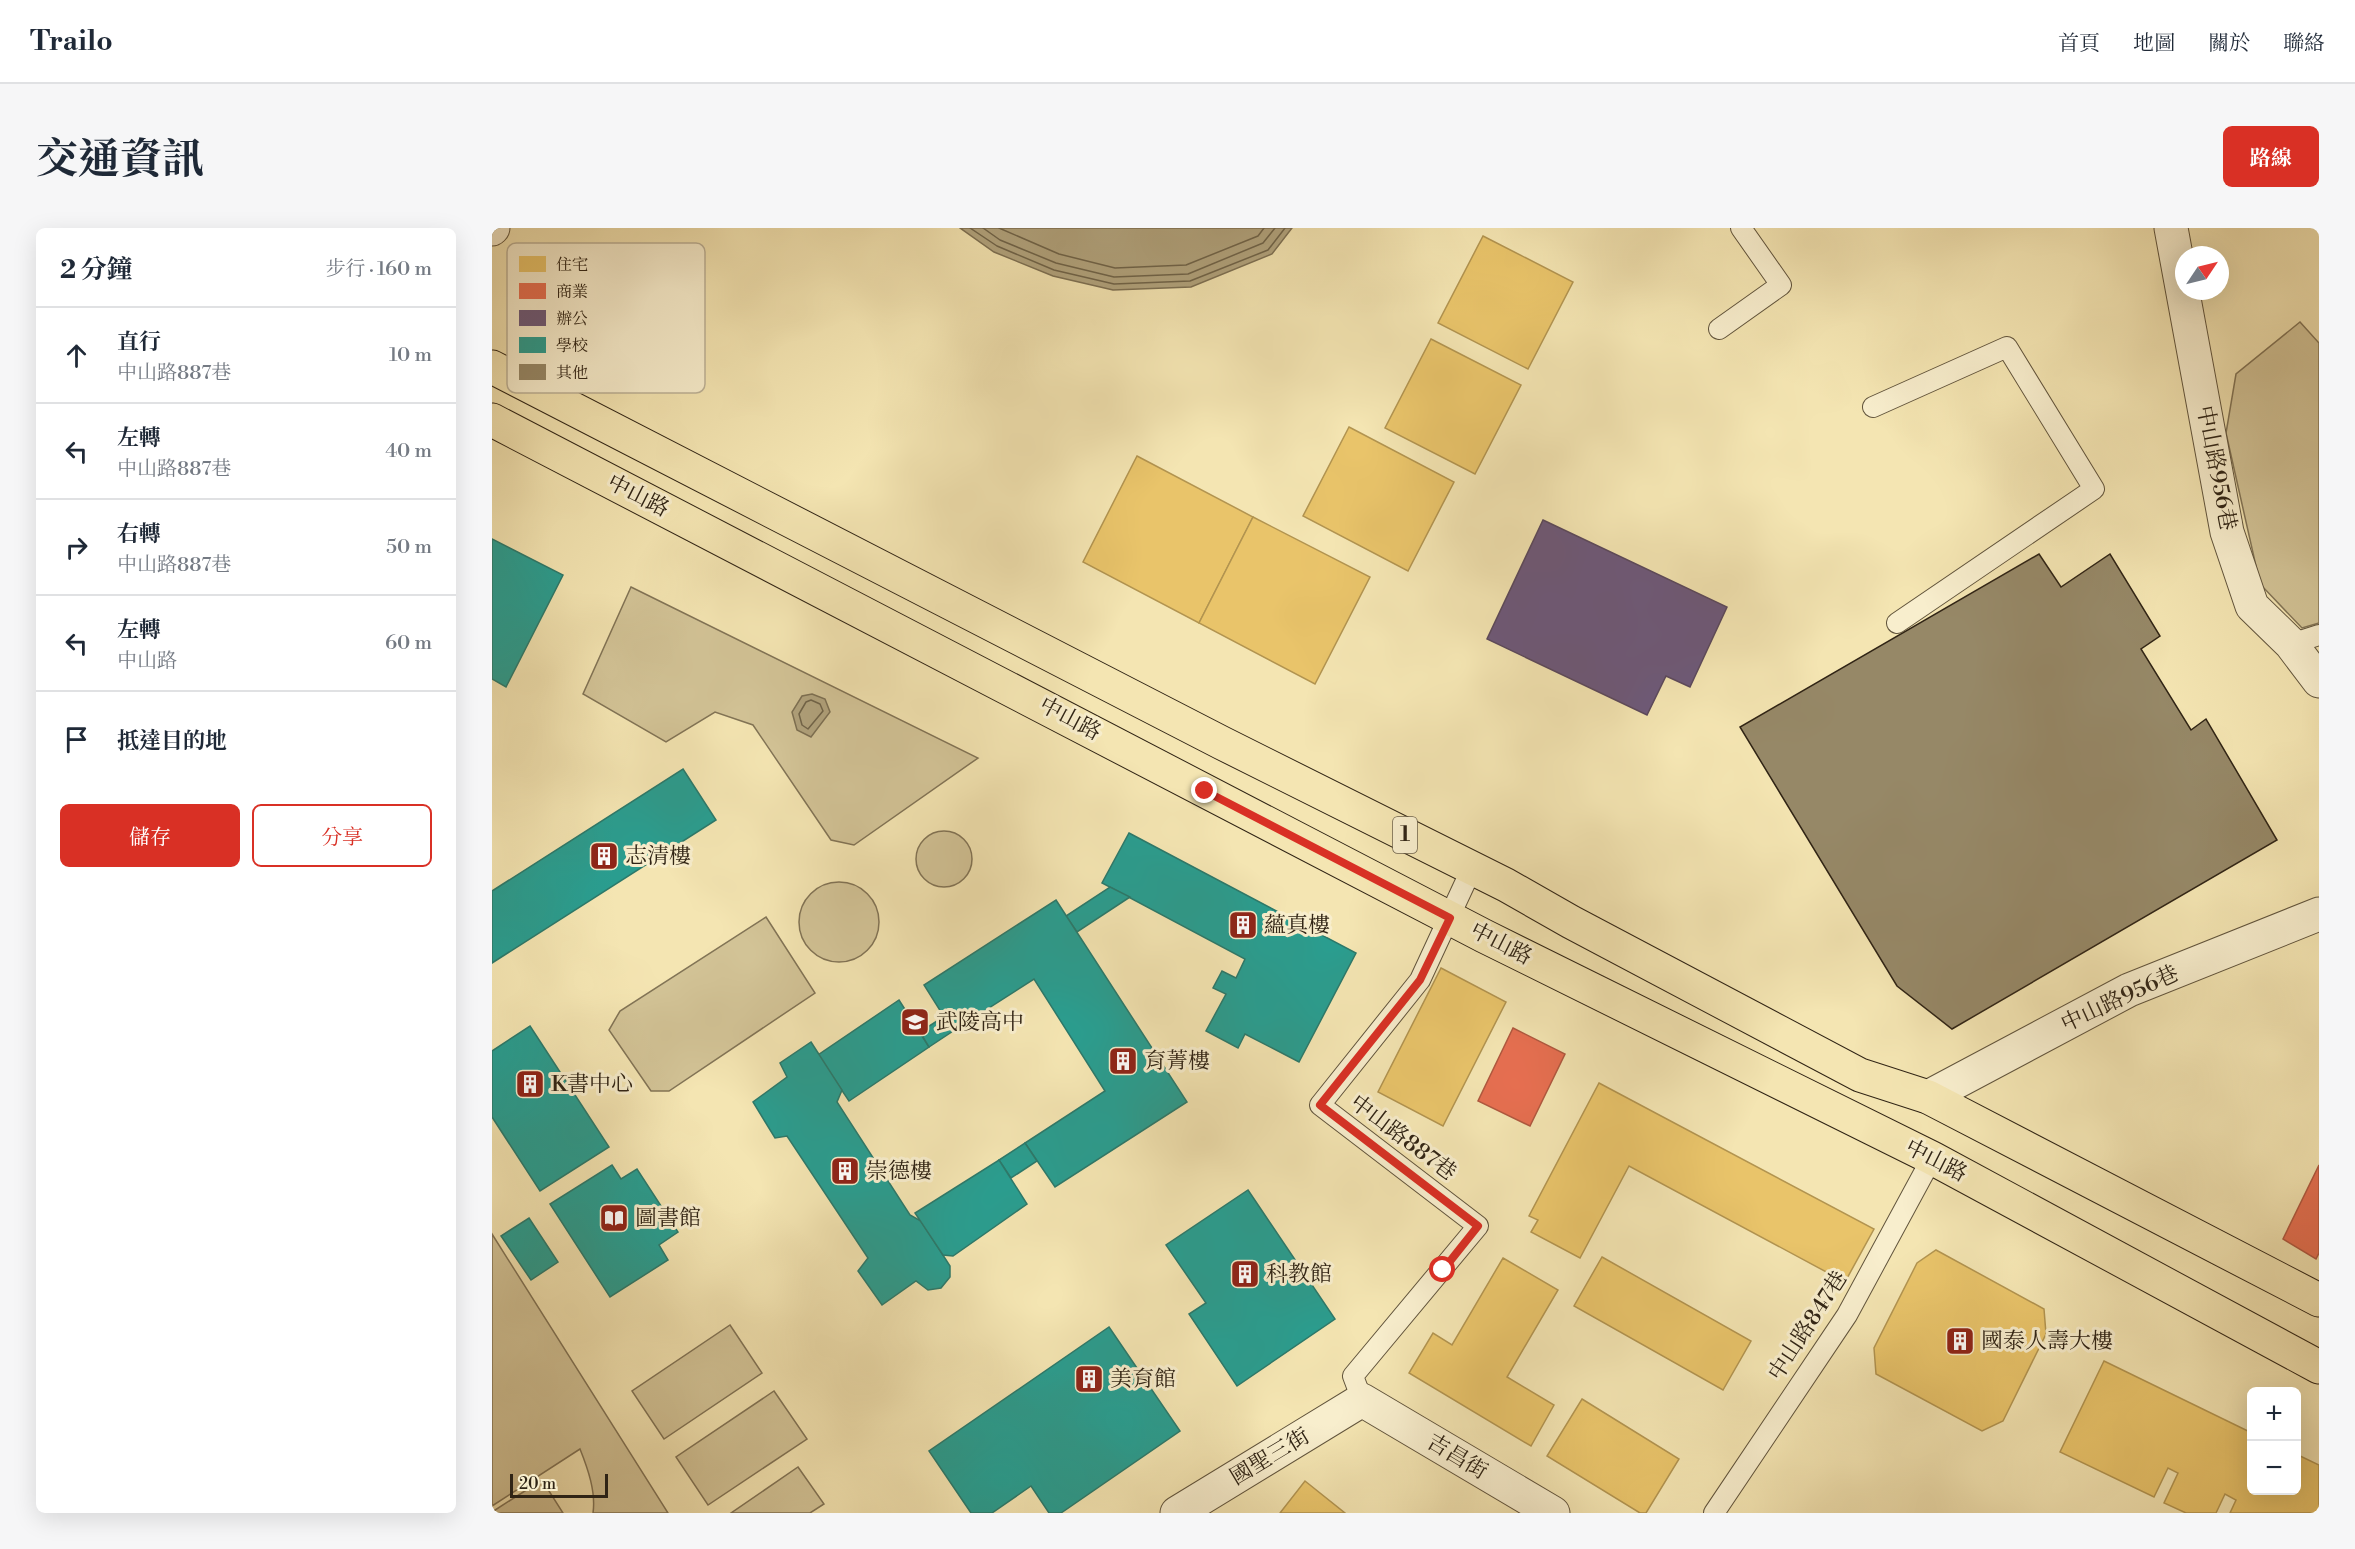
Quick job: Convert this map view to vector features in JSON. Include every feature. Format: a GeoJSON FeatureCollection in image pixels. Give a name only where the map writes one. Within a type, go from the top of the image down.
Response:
{"type":"FeatureCollection","features":[{"type":"Feature","properties":{"kind":"main road","name":"1"},"geometry":{"type":"LineString","coordinates":[[492,368],[507,376]]}},
{"type":"Feature","properties":{"kind":"main road","name":"1"},"geometry":{"type":"LineString","coordinates":[[541,393],[1222,743],[1472,868],[1860,1075],[1928,1096],[2319,1300]]}},
{"type":"Feature","properties":{"kind":"main road","name":"中山路"},"geometry":{"type":"LineString","coordinates":[[492,420],[1450,918],[1932,1158],[2319,1367]]}},
{"type":"Feature","properties":{"kind":"street","name":"中山路956巷"},"geometry":{"type":"LineString","coordinates":[[2171,228],[2227,532],[2252,606],[2305,640],[2319,681]]}},
{"type":"Feature","properties":{"kind":"street","name":"中山路956巷"},"geometry":{"type":"LineString","coordinates":[[1928,1096],[2129,990],[2319,914]]}},
{"type":"Feature","properties":{"kind":"street","name":"國聖三街"},"geometry":{"type":"LineString","coordinates":[[1177,1513],[1362,1400]]}},
{"type":"Feature","properties":{"kind":"street","name":"吉昌街"},"geometry":{"type":"LineString","coordinates":[[1362,1400],[1553,1513]]}},
{"type":"Feature","properties":{"kind":"lane"},"geometry":{"type":"LineString","coordinates":[[1719,329],[1780,285],[1741,228]]}},
{"type":"Feature","properties":{"kind":"lane"},"geometry":{"type":"LineString","coordinates":[[1873,407],[2007,347],[2094,489],[1897,623]]}},
{"type":"Feature","properties":{"kind":"lane","name":"中山路887巷"},"geometry":{"type":"LineString","coordinates":[[1362,1400],[1353,1376],[1478,1226],[1320,1105],[1420,980],[1472,868]]}},
{"type":"Feature","properties":{"kind":"lane","name":"中山路847巷"},"geometry":{"type":"LineString","coordinates":[[1714,1513],[1847,1315],[1932,1158]]}},
{"type":"Feature","properties":{"kind":"shaded area"},"geometry":{"type":"Polygon","coordinates":[[[2300,322],[2319,343],[2319,623],[2302,628],[2260,584],[2226,433],[2236,374],[2300,322]]]}},
{"type":"Feature","properties":{"kind":"shaded area"},"geometry":{"type":"Polygon","coordinates":[[[631,587],[978,758],[854,845],[831,840],[753,725],[715,712],[666,742],[583,694],[631,587]]]}},
{"type":"Feature","properties":{"kind":"shaded area"},"geometry":{"type":"Polygon","coordinates":[[[938,831],[950,831],[960,835],[968,843],[972,859],[968,875],[960,883],[950,887],[938,887],[928,883],[920,875],[916,865],[916,853],[920,843],[928,835],[938,831]]]}},
{"type":"Feature","properties":{"kind":"shaded area"},"geometry":{"type":"Polygon","coordinates":[[[839,882],[854,885],[867,894],[876,907],[879,922],[876,937],[867,950],[854,959],[839,962],[824,959],[811,950],[802,937],[799,922],[802,907],[811,894],[824,885],[839,882]]]}},
{"type":"Feature","properties":{"kind":"shaded area"},"geometry":{"type":"Polygon","coordinates":[[[766,917],[815,993],[669,1091],[651,1091],[609,1030],[620,1011],[766,917]]]}},
{"type":"Feature","properties":{"kind":"shaded area"},"geometry":{"type":"Polygon","coordinates":[[[492,1234],[668,1513],[593,1513],[592,1489],[580,1449],[492,1506],[492,1234]]]}},
{"type":"Feature","properties":{"kind":"shaded area"},"geometry":{"type":"Polygon","coordinates":[[[730,1325],[762,1373],[664,1439],[632,1391],[730,1325]]]}},
{"type":"Feature","properties":{"kind":"shaded area"},"geometry":{"type":"Polygon","coordinates":[[[774,1391],[807,1439],[708,1505],[676,1457],[774,1391]]]}},
{"type":"Feature","properties":{"kind":"shaded area"},"geometry":{"type":"Polygon","coordinates":[[[798,1467],[824,1504],[810,1513],[731,1513],[798,1467]]]}},
{"type":"Feature","properties":{"kind":"shaded area"},"geometry":{"type":"Polygon","coordinates":[[[542,1480],[563,1513],[492,1513],[492,1512],[542,1480]]]}},
{"type":"Feature","properties":{"kind":"water"},"geometry":{"type":"Polygon","coordinates":[[[960,228],[1292,228],[1272,254],[1191,287],[1113,290],[1053,276],[994,252],[960,228]]]}},
{"type":"Feature","properties":{"kind":"water"},"geometry":{"type":"Polygon","coordinates":[[[812,694],[825,699],[830,712],[811,737],[797,730],[792,712],[802,696],[812,694]]]}},
{"type":"Feature","properties":{"kind":"building: 住宅"},"geometry":{"type":"Polygon","coordinates":[[[1483,236],[1573,282],[1528,369],[1438,323],[1483,236]]]}},
{"type":"Feature","properties":{"kind":"building: 住宅"},"geometry":{"type":"Polygon","coordinates":[[[1431,339],[1521,385],[1475,474],[1385,428],[1431,339]]]}},
{"type":"Feature","properties":{"kind":"building: 住宅"},"geometry":{"type":"Polygon","coordinates":[[[1349,427],[1454,482],[1408,571],[1303,516],[1349,427]]]}},
{"type":"Feature","properties":{"kind":"building: 住宅"},"geometry":{"type":"Polygon","coordinates":[[[1137,456],[1253,517],[1199,623],[1083,562],[1137,456]]]}},
{"type":"Feature","properties":{"kind":"building: 住宅"},"geometry":{"type":"Polygon","coordinates":[[[1253,517],[1370,577],[1315,684],[1199,623],[1253,517]]]}},
{"type":"Feature","properties":{"kind":"building: 住宅"},"geometry":{"type":"Polygon","coordinates":[[[1441,968],[1506,1002],[1443,1126],[1378,1092],[1441,968]]]}},
{"type":"Feature","properties":{"kind":"building: 住宅"},"geometry":{"type":"Polygon","coordinates":[[[1599,1083],[1874,1229],[1845,1282],[1629,1166],[1580,1258],[1531,1232],[1538,1220],[1529,1216],[1599,1083]]]}},
{"type":"Feature","properties":{"kind":"building: 住宅","name":"國泰人壽大樓"},"geometry":{"type":"Polygon","coordinates":[[[1936,1250],[2044,1309],[2046,1334],[2003,1421],[1982,1431],[1876,1374],[1874,1348],[1917,1263],[1936,1250]]]}},
{"type":"Feature","properties":{"kind":"building: 住宅"},"geometry":{"type":"Polygon","coordinates":[[[1602,1257],[1751,1341],[1723,1390],[1574,1306],[1602,1257]]]}},
{"type":"Feature","properties":{"kind":"building: 住宅"},"geometry":{"type":"Polygon","coordinates":[[[1503,1258],[1558,1290],[1507,1377],[1554,1405],[1531,1446],[1409,1373],[1433,1333],[1452,1345],[1503,1258]]]}},
{"type":"Feature","properties":{"kind":"building: 住宅"},"geometry":{"type":"Polygon","coordinates":[[[2104,1361],[2247,1431],[2247,1495],[2301,1495],[2301,1456],[2319,1465],[2319,1513],[2230,1513],[2236,1500],[2225,1494],[2216,1513],[2186,1513],[2164,1503],[2178,1473],[2168,1468],[2154,1497],[2060,1452],[2104,1361]]]}},
{"type":"Feature","properties":{"kind":"building: 住宅"},"geometry":{"type":"Polygon","coordinates":[[[1582,1399],[1679,1459],[1646,1513],[1640,1513],[1547,1456],[1582,1399]]]}},
{"type":"Feature","properties":{"kind":"building: 住宅"},"geometry":{"type":"Polygon","coordinates":[[[1305,1481],[1345,1513],[1280,1513],[1305,1481]]]}},
{"type":"Feature","properties":{"kind":"building: 商業"},"geometry":{"type":"Polygon","coordinates":[[[1513,1028],[1565,1054],[1530,1126],[1478,1101],[1513,1028]]]}},
{"type":"Feature","properties":{"kind":"building: 商業"},"geometry":{"type":"Polygon","coordinates":[[[2319,1165],[2319,1253],[2316,1259],[2283,1239],[2319,1165]]]}},
{"type":"Feature","properties":{"kind":"building: 辦公"},"geometry":{"type":"Polygon","coordinates":[[[1543,520],[1727,607],[1690,687],[1666,676],[1647,715],[1487,639],[1543,520]]]}},
{"type":"Feature","properties":{"kind":"building: 學校"},"geometry":{"type":"Polygon","coordinates":[[[492,539],[563,575],[506,687],[492,679],[492,539]]]}},
{"type":"Feature","properties":{"kind":"building: 學校","name":"志清樓"},"geometry":{"type":"Polygon","coordinates":[[[683,769],[716,820],[492,963],[492,891],[683,769]]]}},
{"type":"Feature","properties":{"kind":"building: 學校","name":"蘊真樓"},"geometry":{"type":"Polygon","coordinates":[[[1129,833],[1356,953],[1299,1062],[1245,1034],[1238,1048],[1206,1031],[1226,994],[1213,988],[1222,971],[1236,978],[1245,959],[1102,883],[1129,833]]]}},
{"type":"Feature","properties":{"kind":"building: 學校"},"geometry":{"type":"Polygon","coordinates":[[[1110,887],[1130,897],[1077,932],[1066,916],[1110,887]]]}},
{"type":"Feature","properties":{"kind":"building: 學校","name":"育菁樓"},"geometry":{"type":"Polygon","coordinates":[[[1056,900],[1187,1102],[1055,1187],[1025,1143],[1105,1091],[1034,979],[953,1031],[924,985],[1056,900]]]}},
{"type":"Feature","properties":{"kind":"building: 學校"},"geometry":{"type":"Polygon","coordinates":[[[899,1000],[929,1047],[849,1101],[818,1055],[899,1000]]]}},
{"type":"Feature","properties":{"kind":"building: 學校"},"geometry":{"type":"Polygon","coordinates":[[[943,1017],[953,1031],[929,1047],[920,1032],[943,1017]]]}},
{"type":"Feature","properties":{"kind":"building: 學校","name":"K書中心"},"geometry":{"type":"Polygon","coordinates":[[[530,1026],[609,1147],[540,1191],[492,1117],[492,1051],[530,1026]]]}},
{"type":"Feature","properties":{"kind":"building: 學校","name":"崇德樓"},"geometry":{"type":"Polygon","coordinates":[[[811,1042],[842,1090],[837,1102],[910,1215],[921,1221],[950,1266],[950,1277],[941,1288],[928,1290],[916,1281],[882,1305],[858,1271],[868,1258],[787,1136],[775,1138],[753,1102],[787,1077],[780,1063],[811,1042]]]}},
{"type":"Feature","properties":{"kind":"building: 學校"},"geometry":{"type":"Polygon","coordinates":[[[1025,1143],[1037,1161],[1011,1178],[999,1160],[1025,1143]]]}},
{"type":"Feature","properties":{"kind":"building: 學校"},"geometry":{"type":"Polygon","coordinates":[[[999,1160],[1027,1204],[953,1256],[943,1255],[915,1213],[999,1160]]]}},
{"type":"Feature","properties":{"kind":"building: 學校","name":"圖書館"},"geometry":{"type":"Polygon","coordinates":[[[612,1165],[621,1179],[637,1169],[678,1232],[659,1245],[668,1260],[610,1297],[550,1204],[612,1165]]]}},
{"type":"Feature","properties":{"kind":"building: 學校","name":"科教館"},"geometry":{"type":"Polygon","coordinates":[[[1248,1190],[1335,1319],[1237,1386],[1189,1314],[1206,1303],[1166,1245],[1248,1190]]]}},
{"type":"Feature","properties":{"kind":"building: 學校"},"geometry":{"type":"Polygon","coordinates":[[[529,1218],[558,1262],[531,1280],[501,1236],[529,1218]]]}},
{"type":"Feature","properties":{"kind":"building: 學校","name":"美育館"},"geometry":{"type":"Polygon","coordinates":[[[1109,1327],[1180,1431],[1061,1513],[1049,1513],[1031,1486],[992,1513],[971,1513],[929,1451],[1109,1327]]]}},
{"type":"Feature","properties":{"kind":"building: 其他"},"geometry":{"type":"Polygon","coordinates":[[[2039,554],[2061,587],[2110,554],[2160,636],[2141,649],[2191,730],[2206,719],[2277,840],[1952,1029],[1897,986],[1740,727],[2039,554]]]}},
{"type":"Feature","properties":{"kind":"place","name":"志清樓"},"geometry":{"type":"Point","coordinates":[604,856]}},
{"type":"Feature","properties":{"kind":"place","name":"蘊真樓"},"geometry":{"type":"Point","coordinates":[1243,925]}},
{"type":"Feature","properties":{"kind":"place","name":"武陵高中"},"geometry":{"type":"Point","coordinates":[915,1022]}},
{"type":"Feature","properties":{"kind":"place","name":"育菁樓"},"geometry":{"type":"Point","coordinates":[1123,1061]}},
{"type":"Feature","properties":{"kind":"place","name":"K書中心"},"geometry":{"type":"Point","coordinates":[530,1084]}},
{"type":"Feature","properties":{"kind":"place","name":"崇德樓"},"geometry":{"type":"Point","coordinates":[845,1171]}},
{"type":"Feature","properties":{"kind":"place","name":"圖書館"},"geometry":{"type":"Point","coordinates":[614,1218]}},
{"type":"Feature","properties":{"kind":"place","name":"科教館"},"geometry":{"type":"Point","coordinates":[1245,1274]}},
{"type":"Feature","properties":{"kind":"place","name":"國泰人壽大樓"},"geometry":{"type":"Point","coordinates":[1960,1341]}},
{"type":"Feature","properties":{"kind":"place","name":"美育館"},"geometry":{"type":"Point","coordinates":[1089,1379]}},
{"type":"Feature","properties":{"kind":"route"},"geometry":{"type":"LineString","coordinates":[[1205,791],[1450,918],[1420,980],[1320,1105],[1478,1226],[1443,1270]]}}]}
